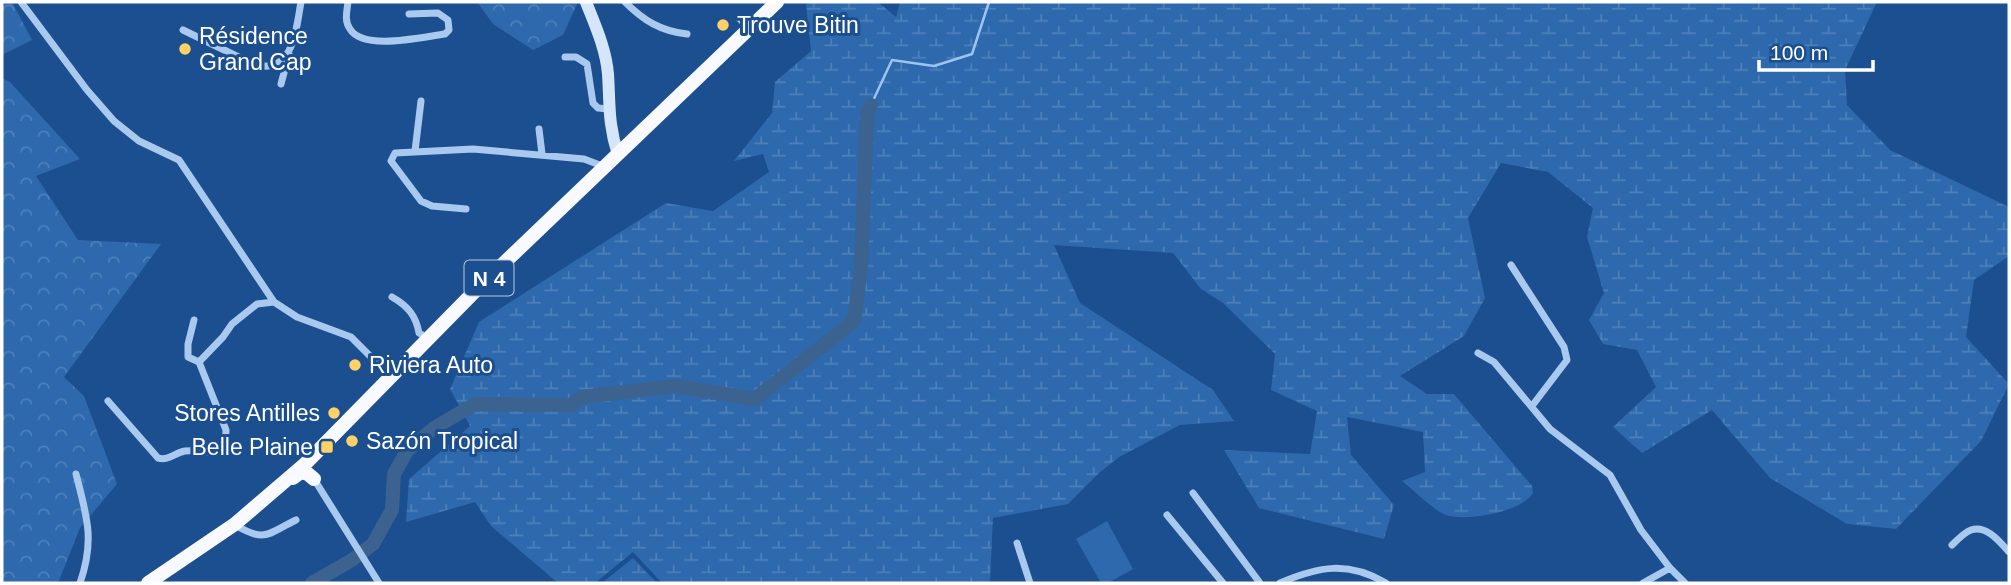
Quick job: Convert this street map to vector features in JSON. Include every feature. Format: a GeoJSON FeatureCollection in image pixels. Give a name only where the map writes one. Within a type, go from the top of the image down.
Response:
{"type":"FeatureCollection","features":[{"type":"Feature","properties":{"kind":"highway","name":"N 4"},"geometry":{"type":"LineString","coordinates":[[148,583],[235,524],[275,491],[376,393],[428,338],[618,155],[744,24],[771,4]]}},
{"type":"Feature","properties":{"kind":"highway","name":"N 4"},"geometry":{"type":"LineString","coordinates":[[141,583],[247,511],[376,393]]}},
{"type":"Feature","properties":{"kind":"highway"},"geometry":{"type":"LineString","coordinates":[[314,479],[310,466],[322,447]]}},
{"type":"Feature","properties":{"kind":"highway"},"geometry":{"type":"LineString","coordinates":[[275,491],[301,472],[314,479]]}},
{"type":"Feature","properties":{"kind":"main road"},"geometry":{"type":"LineString","coordinates":[[586,2],[600,36],[608,73],[608,108],[618,155]]}},
{"type":"Feature","properties":{"kind":"street"},"geometry":{"type":"LineString","coordinates":[[21,2],[87,90],[114,121],[139,141],[179,160],[274,302],[297,317],[351,337],[390,376]]}},
{"type":"Feature","properties":{"kind":"street"},"geometry":{"type":"LineString","coordinates":[[281,84],[301,2]]}},
{"type":"Feature","properties":{"kind":"street"},"geometry":{"type":"LineString","coordinates":[[348,2],[348,27],[363,40],[445,34],[449,30],[448,20],[438,13],[409,14]]}},
{"type":"Feature","properties":{"kind":"street"},"geometry":{"type":"LineString","coordinates":[[625,2],[644,20],[672,33],[687,34]]}},
{"type":"Feature","properties":{"kind":"street"},"geometry":{"type":"LineString","coordinates":[[183,30],[243,60],[265,67],[276,65],[290,50]]}},
{"type":"Feature","properties":{"kind":"street"},"geometry":{"type":"LineString","coordinates":[[565,57],[576,57],[587,64],[593,103],[598,108],[608,108]]}},
{"type":"Feature","properties":{"kind":"street"},"geometry":{"type":"LineString","coordinates":[[415,151],[421,101]]}},
{"type":"Feature","properties":{"kind":"street"},"geometry":{"type":"LineString","coordinates":[[539,129],[542,154]]}},
{"type":"Feature","properties":{"kind":"street"},"geometry":{"type":"LineString","coordinates":[[466,209],[432,206],[421,201],[391,161],[395,153],[473,149],[584,159],[605,167]]}},
{"type":"Feature","properties":{"kind":"street"},"geometry":{"type":"LineString","coordinates":[[1511,265],[1564,347],[1567,360],[1532,405]]}},
{"type":"Feature","properties":{"kind":"street"},"geometry":{"type":"LineString","coordinates":[[392,297],[417,318],[419,333],[428,338]]}},
{"type":"Feature","properties":{"kind":"street"},"geometry":{"type":"LineString","coordinates":[[199,362],[257,304],[274,302]]}},
{"type":"Feature","properties":{"kind":"street"},"geometry":{"type":"LineString","coordinates":[[108,401],[158,458],[164,460],[185,451],[216,452],[223,447],[226,430],[199,362],[188,357],[194,320]]}},
{"type":"Feature","properties":{"kind":"street"},"geometry":{"type":"LineString","coordinates":[[1478,353],[1494,362],[1550,429],[1610,475],[1641,530],[1685,583]]}},
{"type":"Feature","properties":{"kind":"street"},"geometry":{"type":"LineString","coordinates":[[76,474],[89,527],[89,556],[80,583]]}},
{"type":"Feature","properties":{"kind":"street"},"geometry":{"type":"LineString","coordinates":[[314,479],[379,583]]}},
{"type":"Feature","properties":{"kind":"street"},"geometry":{"type":"LineString","coordinates":[[1194,493],[1260,583]]}},
{"type":"Feature","properties":{"kind":"street"},"geometry":{"type":"LineString","coordinates":[[1167,515],[1223,583]]}},
{"type":"Feature","properties":{"kind":"street"},"geometry":{"type":"LineString","coordinates":[[235,524],[256,536],[263,536],[296,520]]}},
{"type":"Feature","properties":{"kind":"street"},"geometry":{"type":"LineString","coordinates":[[1952,545],[1970,530],[1975,530],[1992,533],[2009,552]]}},
{"type":"Feature","properties":{"kind":"street"},"geometry":{"type":"LineString","coordinates":[[1017,543],[1030,583]]}},
{"type":"Feature","properties":{"kind":"street"},"geometry":{"type":"LineString","coordinates":[[1281,583],[1309,572],[1338,567],[1364,571],[1386,583]]}},
{"type":"Feature","properties":{"kind":"street"},"geometry":{"type":"LineString","coordinates":[[1643,583],[1670,568]]}},
{"type":"Feature","properties":{"kind":"green space"},"geometry":{"type":"Polygon","coordinates":[[[2,2],[12,2],[32,40],[2,55],[2,2]]]}},
{"type":"Feature","properties":{"kind":"green space"},"geometry":{"type":"Polygon","coordinates":[[[477,2],[578,2],[563,35],[533,50],[493,24],[477,2]]]}},
{"type":"Feature","properties":{"kind":"green space"},"geometry":{"type":"Polygon","coordinates":[[[878,2],[896,17],[900,2],[1877,2],[1845,70],[1847,105],[1890,150],[2009,207],[2009,256],[1974,280],[1966,337],[2009,384],[1981,441],[1896,529],[1847,524],[1770,478],[1712,410],[1642,453],[1613,427],[1656,387],[1637,350],[1603,344],[1589,320],[1604,293],[1587,237],[1593,208],[1548,172],[1501,163],[1468,218],[1485,298],[1464,336],[1400,376],[1427,394],[1454,394],[1532,486],[1533,493],[1527,500],[1506,510],[1466,517],[1442,513],[1402,481],[1425,472],[1423,432],[1347,417],[1351,455],[1394,505],[1384,539],[1259,508],[1224,450],[1310,454],[1317,411],[1271,390],[1275,354],[1223,303],[1201,289],[1173,253],[1054,245],[1080,303],[1213,390],[1234,421],[1180,425],[1119,457],[1068,504],[993,518],[990,583],[662,583],[633,552],[595,583],[558,583],[491,526],[475,502],[406,522],[409,479],[470,426],[450,389],[479,322],[666,203],[713,211],[769,172],[763,154],[734,161],[772,113],[775,82],[811,51],[806,4],[878,2]]]}},
{"type":"Feature","properties":{"kind":"green space"},"geometry":{"type":"Polygon","coordinates":[[[2,78],[10,82],[80,159],[36,176],[78,240],[161,244],[64,377],[84,396],[117,484],[80,528],[58,583],[2,583],[2,78]]]}},
{"type":"Feature","properties":{"kind":"green space"},"geometry":{"type":"Polygon","coordinates":[[[1107,521],[1133,569],[1108,583],[1101,583],[1076,539],[1107,521]]]}},
{"type":"Feature","properties":{"kind":"green space"},"geometry":{"type":"Polygon","coordinates":[[[633,558],[657,583],[602,583],[633,558]]]}},
{"type":"Feature","properties":{"kind":"waterway"},"geometry":{"type":"LineString","coordinates":[[871,105],[892,60],[934,66],[972,54],[989,2]]}},
{"type":"Feature","properties":{"kind":"waterway"},"geometry":{"type":"LineString","coordinates":[[312,583],[352,560],[373,544],[392,510],[394,474],[407,451],[434,428],[475,404],[571,405],[582,397],[675,386],[755,399],[854,321],[861,268],[867,114],[871,105]]}},
{"type":"Feature","properties":{"kind":"place","name":"Trouve Bitin"},"geometry":{"type":"Point","coordinates":[723,25]}},
{"type":"Feature","properties":{"kind":"place","name":"Résidence Grand Cap"},"geometry":{"type":"Point","coordinates":[185,49]}},
{"type":"Feature","properties":{"kind":"place","name":"Riviera Auto"},"geometry":{"type":"Point","coordinates":[355,365]}},
{"type":"Feature","properties":{"kind":"place","name":"Stores Antilles"},"geometry":{"type":"Point","coordinates":[334,413]}},
{"type":"Feature","properties":{"kind":"place","name":"Sazón Tropical"},"geometry":{"type":"Point","coordinates":[352,441]}},
{"type":"Feature","properties":{"kind":"place","name":"Belle Plaine"},"geometry":{"type":"Point","coordinates":[327,447]}}]}
